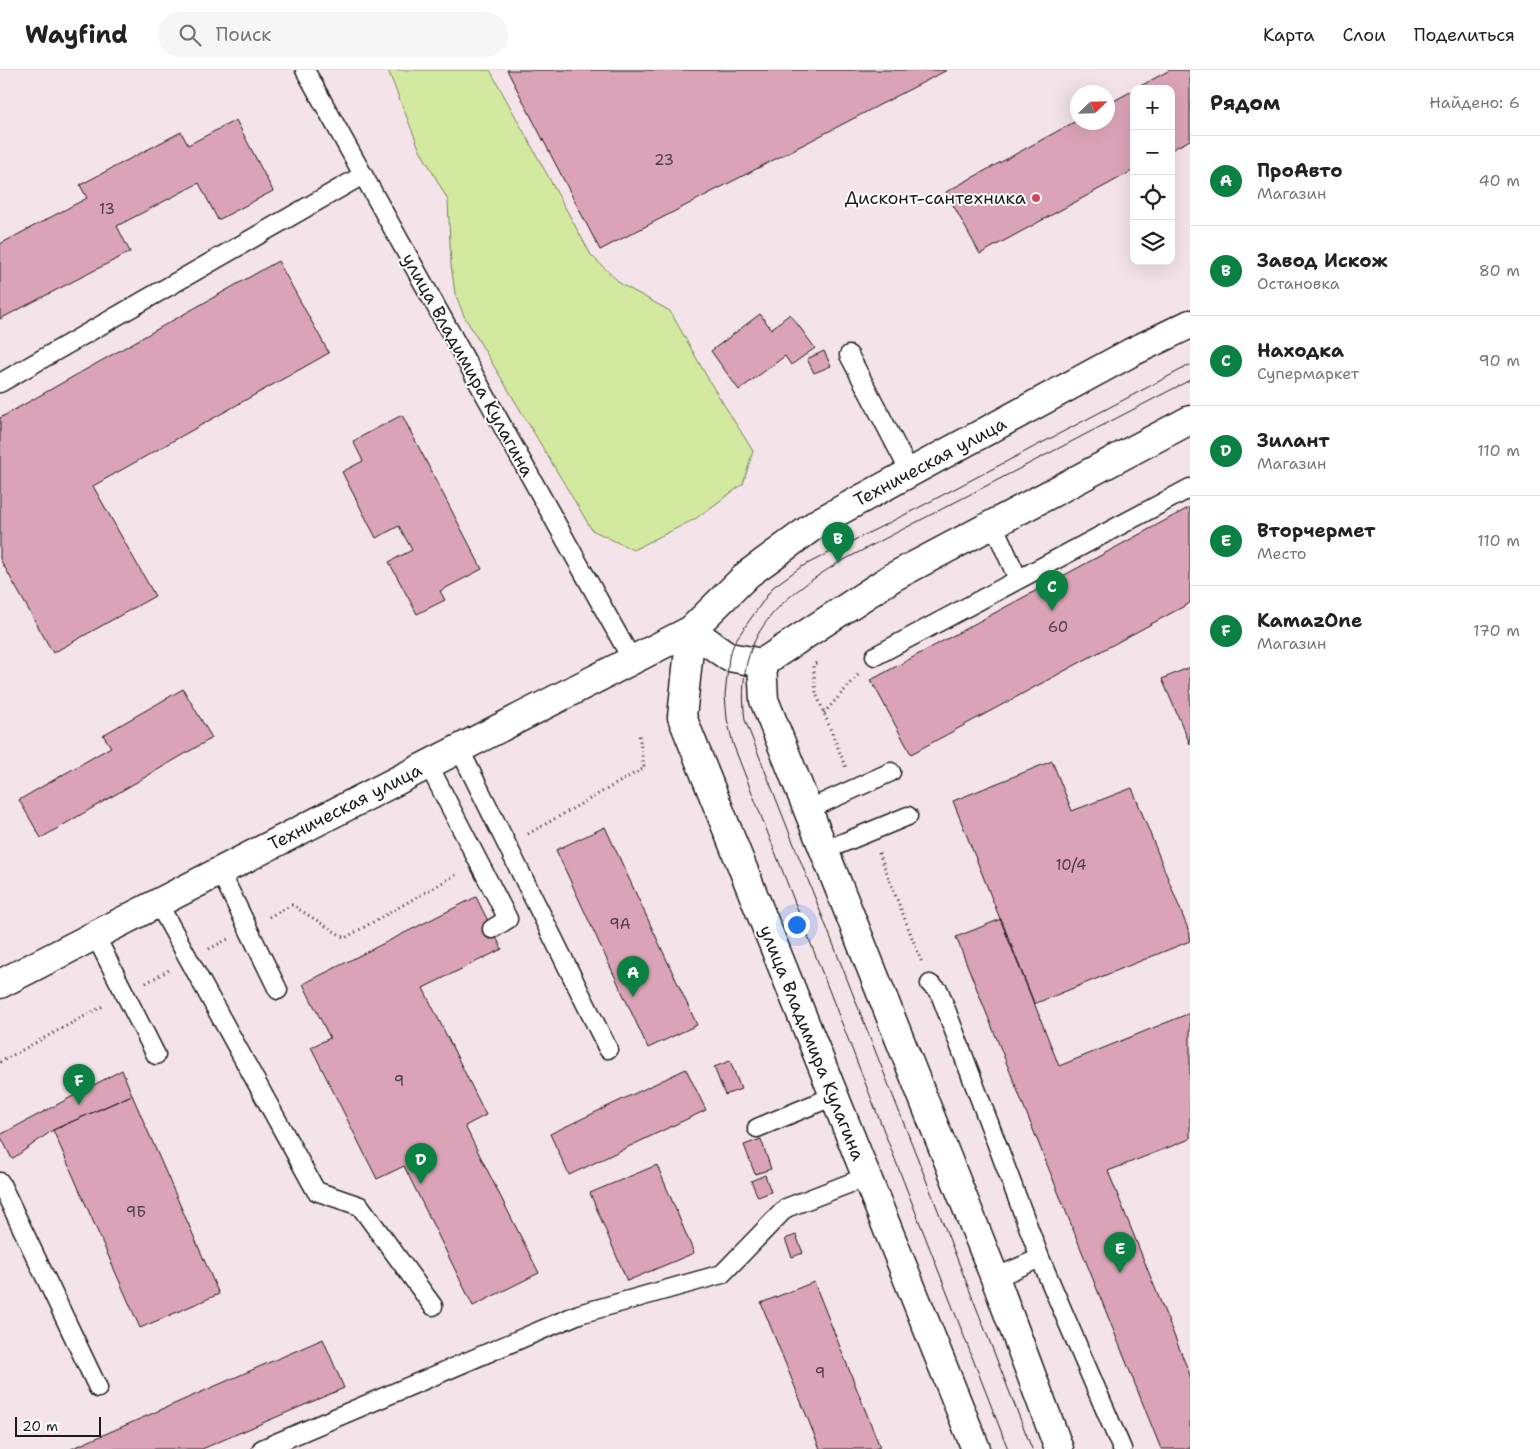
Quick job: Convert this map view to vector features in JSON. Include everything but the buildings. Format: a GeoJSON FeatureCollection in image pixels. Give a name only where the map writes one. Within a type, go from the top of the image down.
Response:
{"type":"FeatureCollection","features":[{"type":"Feature","properties":{"kind":"main road","name":"Техническая улица"},"geometry":{"type":"LineString","coordinates":[[0,984],[691,630],[748,574],[811,528],[1132,352],[1190,324]]}},
{"type":"Feature","properties":{"kind":"main road"},"geometry":{"type":"LineString","coordinates":[[691,630],[729,657],[762,663],[893,577],[1190,420]]}},
{"type":"Feature","properties":{"kind":"main road","name":"улица Владимира Кулагина"},"geometry":{"type":"LineString","coordinates":[[691,630],[682,717],[976,1449]]}},
{"type":"Feature","properties":{"kind":"main road"},"geometry":{"type":"LineString","coordinates":[[762,663],[764,700],[995,1278],[1060,1449]]}},
{"type":"Feature","properties":{"kind":"lane","name":"улица Владимира Кулагина"},"geometry":{"type":"LineString","coordinates":[[305,70],[632,660]]}},
{"type":"Feature","properties":{"kind":"lane"},"geometry":{"type":"LineString","coordinates":[[0,383],[364,175]]}},
{"type":"Feature","properties":{"kind":"lane"},"geometry":{"type":"LineString","coordinates":[[849,355],[911,474]]}},
{"type":"Feature","properties":{"kind":"lane"},"geometry":{"type":"LineString","coordinates":[[875,656],[1190,488]]}},
{"type":"Feature","properties":{"kind":"lane"},"geometry":{"type":"LineString","coordinates":[[993,524],[1018,579]]}},
{"type":"Feature","properties":{"kind":"lane"},"geometry":{"type":"LineString","coordinates":[[460,748],[608,1049]]}},
{"type":"Feature","properties":{"kind":"lane"},"geometry":{"type":"LineString","coordinates":[[428,764],[508,919],[492,929]]}},
{"type":"Feature","properties":{"kind":"lane"},"geometry":{"type":"LineString","coordinates":[[807,810],[891,772]]}},
{"type":"Feature","properties":{"kind":"lane"},"geometry":{"type":"LineString","coordinates":[[823,851],[908,816]]}},
{"type":"Feature","properties":{"kind":"lane"},"geometry":{"type":"LineString","coordinates":[[220,871],[278,990]]}},
{"type":"Feature","properties":{"kind":"lane"},"geometry":{"type":"LineString","coordinates":[[158,903],[316,1191],[360,1206],[433,1306]]}},
{"type":"Feature","properties":{"kind":"lane"},"geometry":{"type":"LineString","coordinates":[[95,935],[156,1055]]}},
{"type":"Feature","properties":{"kind":"lane"},"geometry":{"type":"LineString","coordinates":[[930,984],[939,991],[1040,1258],[1122,1449]]}},
{"type":"Feature","properties":{"kind":"lane"},"geometry":{"type":"LineString","coordinates":[[756,1128],[834,1096]]}},
{"type":"Feature","properties":{"kind":"lane"},"geometry":{"type":"LineString","coordinates":[[262,1449],[579,1314],[722,1274],[786,1208],[866,1178]]}},
{"type":"Feature","properties":{"kind":"lane"},"geometry":{"type":"LineString","coordinates":[[0,1182],[98,1388]]}},
{"type":"Feature","properties":{"kind":"lane"},"geometry":{"type":"LineString","coordinates":[[995,1278],[1040,1258]]}},
{"type":"Feature","properties":{"kind":"path"},"geometry":{"type":"LineString","coordinates":[[824,713],[875,656]]}},
{"type":"Feature","properties":{"kind":"path"},"geometry":{"type":"LineString","coordinates":[[508,845],[644,768],[639,734]]}},
{"type":"Feature","properties":{"kind":"path"},"geometry":{"type":"LineString","coordinates":[[0,1062],[292,905],[345,938],[478,862]]}},
{"type":"Feature","properties":{"kind":"green space"},"geometry":{"type":"Polygon","coordinates":[[[388,70],[490,70],[591,255],[621,284],[670,311],[711,384],[753,451],[743,484],[695,519],[633,550],[592,530],[464,316],[455,293],[451,265],[448,200],[419,148],[388,70]]]}},
{"type":"Feature","properties":{"kind":"tram line"},"geometry":{"type":"LineString","coordinates":[[1008,1449],[733,744],[727,719],[725,695],[729,657],[735,641],[773,587],[801,567],[918,508],[1190,365]]}},
{"type":"Feature","properties":{"kind":"tram line"},"geometry":{"type":"LineString","coordinates":[[1032,1449],[745,720],[743,691],[746,666],[753,645],[763,626],[777,609],[795,593],[838,563],[1190,380]]}},
{"type":"Feature","properties":{"kind":"place","name":"Дисконт-сантехника"},"geometry":{"type":"Point","coordinates":[1036,198]}},
{"type":"Feature","properties":{"kind":"place","name":"Завод Искож"},"geometry":{"type":"Point","coordinates":[838,563]}},
{"type":"Feature","properties":{"kind":"place","name":"Находка"},"geometry":{"type":"Point","coordinates":[1052,611]}},
{"type":"Feature","properties":{"kind":"place","name":"ПроАвто"},"geometry":{"type":"Point","coordinates":[633,997]}},
{"type":"Feature","properties":{"kind":"place","name":"KamazOne"},"geometry":{"type":"Point","coordinates":[79,1105]}},
{"type":"Feature","properties":{"kind":"place","name":"Зилант"},"geometry":{"type":"Point","coordinates":[421,1184]}},
{"type":"Feature","properties":{"kind":"place","name":"Вторчермет"},"geometry":{"type":"Point","coordinates":[1120,1273]}}]}
